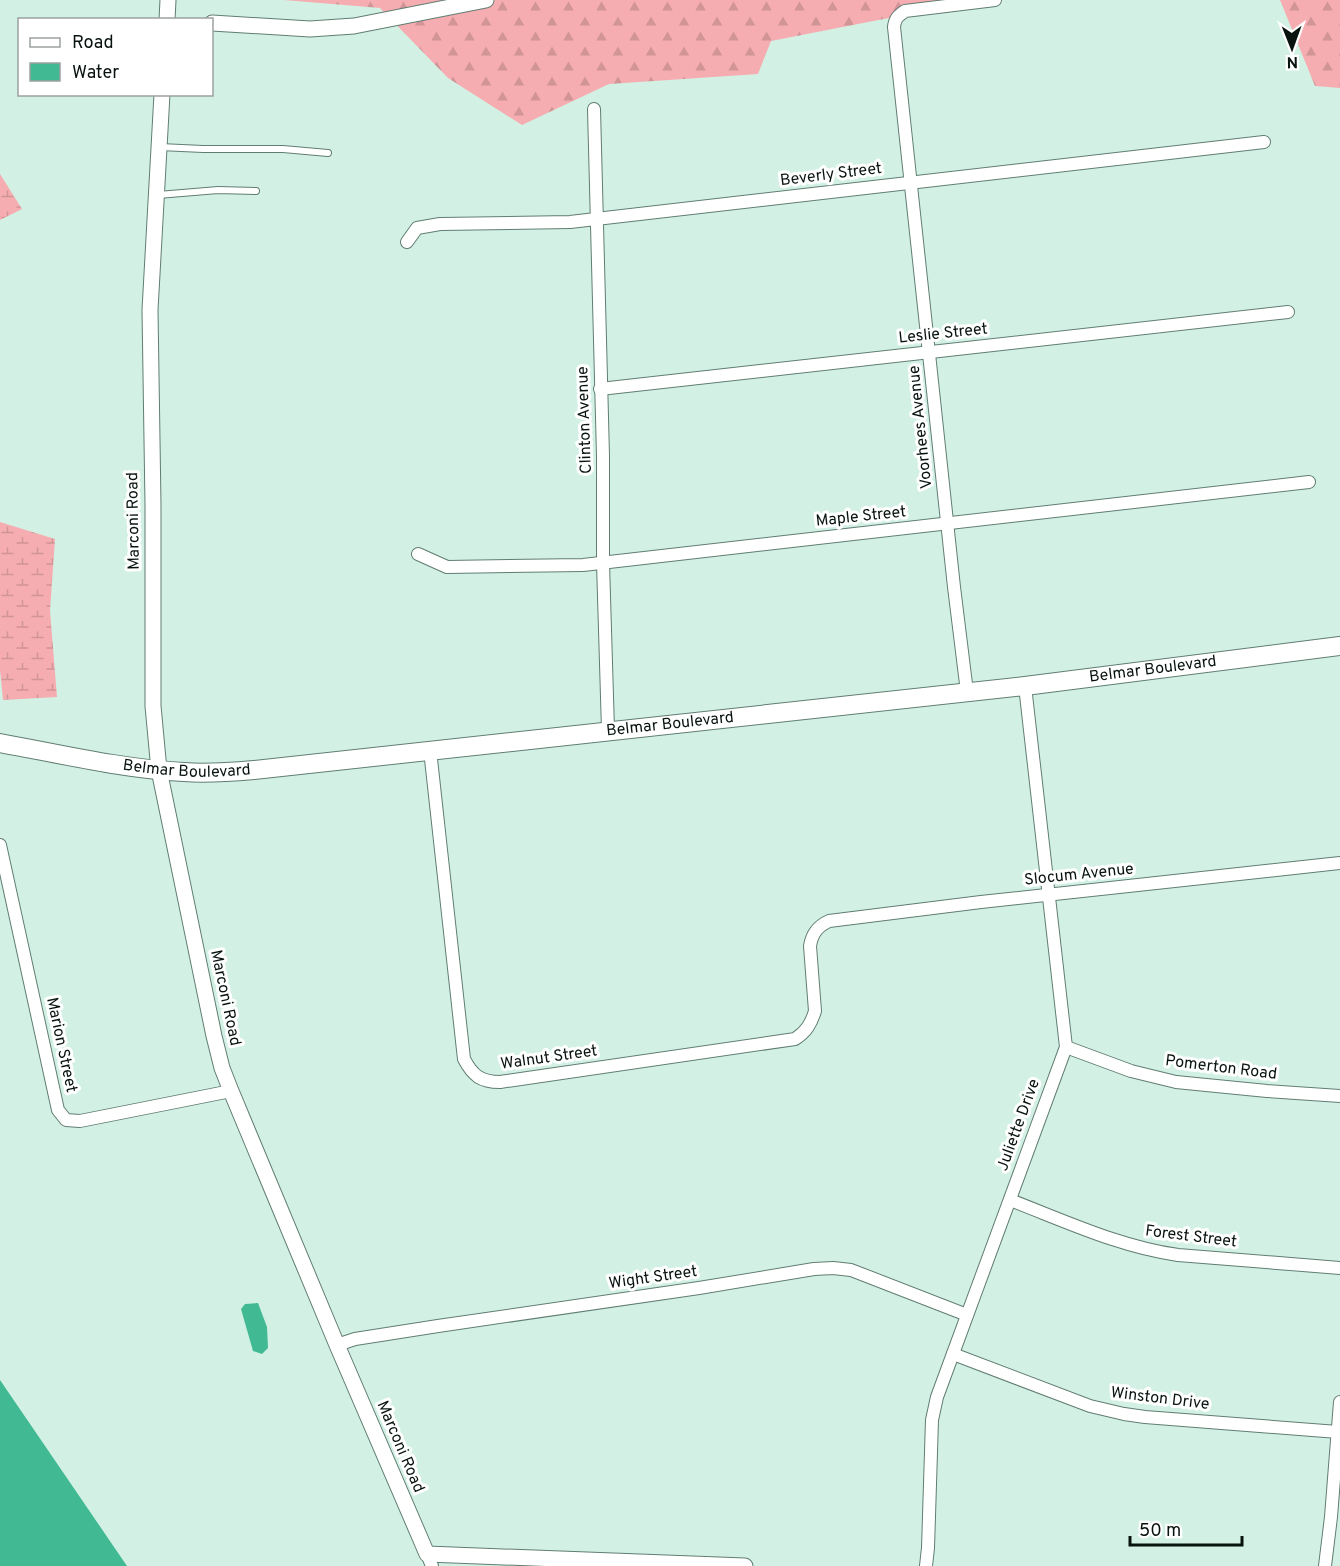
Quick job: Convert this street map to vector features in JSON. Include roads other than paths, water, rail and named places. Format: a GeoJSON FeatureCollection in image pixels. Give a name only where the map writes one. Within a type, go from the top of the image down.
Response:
{"type":"FeatureCollection","features":[{"type":"Feature","properties":{"kind":"main road","name":"Belmar Boulevard"},"geometry":{"type":"LineString","coordinates":[[0,743],[159,770],[216,773],[1025,686],[1340,646]]}},
{"type":"Feature","properties":{"kind":"street"},"geometry":{"type":"LineString","coordinates":[[167,18],[168,0]]}},
{"type":"Feature","properties":{"kind":"street"},"geometry":{"type":"LineString","coordinates":[[213,23],[310,28],[354,26],[486,0]]}},
{"type":"Feature","properties":{"kind":"street","name":"Voorhees Avenue"},"geometry":{"type":"LineString","coordinates":[[967,692],[894,27],[897,16],[911,9],[995,0]]}},
{"type":"Feature","properties":{"kind":"street","name":"Marconi Road"},"geometry":{"type":"LineString","coordinates":[[162,96],[150,310],[153,706],[159,770],[217,1046],[231,1091],[430,1560],[745,1566]]}},
{"type":"Feature","properties":{"kind":"street","name":"Clinton Avenue"},"geometry":{"type":"LineString","coordinates":[[594,109],[608,730]]}},
{"type":"Feature","properties":{"kind":"street","name":"Beverly Street"},"geometry":{"type":"LineString","coordinates":[[407,242],[417,228],[440,224],[570,222],[1264,142]]}},
{"type":"Feature","properties":{"kind":"street","name":"Leslie Street"},"geometry":{"type":"LineString","coordinates":[[600,389],[1288,312]]}},
{"type":"Feature","properties":{"kind":"street","name":"Maple Street"},"geometry":{"type":"LineString","coordinates":[[417,554],[447,567],[583,565],[1309,482]]}},
{"type":"Feature","properties":{"kind":"street","name":"Juliette Drive"},"geometry":{"type":"LineString","coordinates":[[926,1566],[932,1420],[937,1397],[1066,1047],[1025,686]]}},
{"type":"Feature","properties":{"kind":"street","name":"Walnut Street"},"geometry":{"type":"LineString","coordinates":[[430,750],[464,1059],[472,1072],[480,1079],[500,1082],[795,1039],[808,1029],[812,1022],[814,1011],[810,946],[811,938],[822,924]]}},
{"type":"Feature","properties":{"kind":"street","name":"Marion Street"},"geometry":{"type":"LineString","coordinates":[[0,846],[58,1110],[66,1120],[80,1121],[231,1091]]}},
{"type":"Feature","properties":{"kind":"street","name":"Slocum Avenue"},"geometry":{"type":"LineString","coordinates":[[822,924],[830,921],[981,902],[1340,863]]}},
{"type":"Feature","properties":{"kind":"street","name":"Pomerton Road"},"geometry":{"type":"LineString","coordinates":[[1066,1047],[1131,1071],[1176,1082],[1340,1096]]}},
{"type":"Feature","properties":{"kind":"street","name":"Forest Street"},"geometry":{"type":"LineString","coordinates":[[1010,1200],[1125,1244],[1155,1252],[1340,1268]]}},
{"type":"Feature","properties":{"kind":"street","name":"Wight Street"},"geometry":{"type":"LineString","coordinates":[[337,1345],[355,1339],[438,1326],[833,1268],[851,1270],[871,1277],[967,1315]]}},
{"type":"Feature","properties":{"kind":"street","name":"Winston Drive"},"geometry":{"type":"LineString","coordinates":[[952,1354],[1089,1406],[1124,1414],[1338,1432]]}},
{"type":"Feature","properties":{"kind":"street"},"geometry":{"type":"LineString","coordinates":[[1324,1566],[1331,1517],[1340,1402]]}},
{"type":"Feature","properties":{"kind":"lane"},"geometry":{"type":"LineString","coordinates":[[159,147],[283,149],[328,153]]}},
{"type":"Feature","properties":{"kind":"lane"},"geometry":{"type":"LineString","coordinates":[[156,195],[218,190],[256,191]]}},
{"type":"Feature","properties":{"kind":"water"},"geometry":{"type":"Polygon","coordinates":[[[258,1303],[267,1327],[268,1348],[262,1354],[253,1351],[241,1309],[245,1304],[258,1303]]]}},
{"type":"Feature","properties":{"kind":"water"},"geometry":{"type":"Polygon","coordinates":[[[0,1380],[127,1566],[0,1566],[0,1380]]]}}]}
